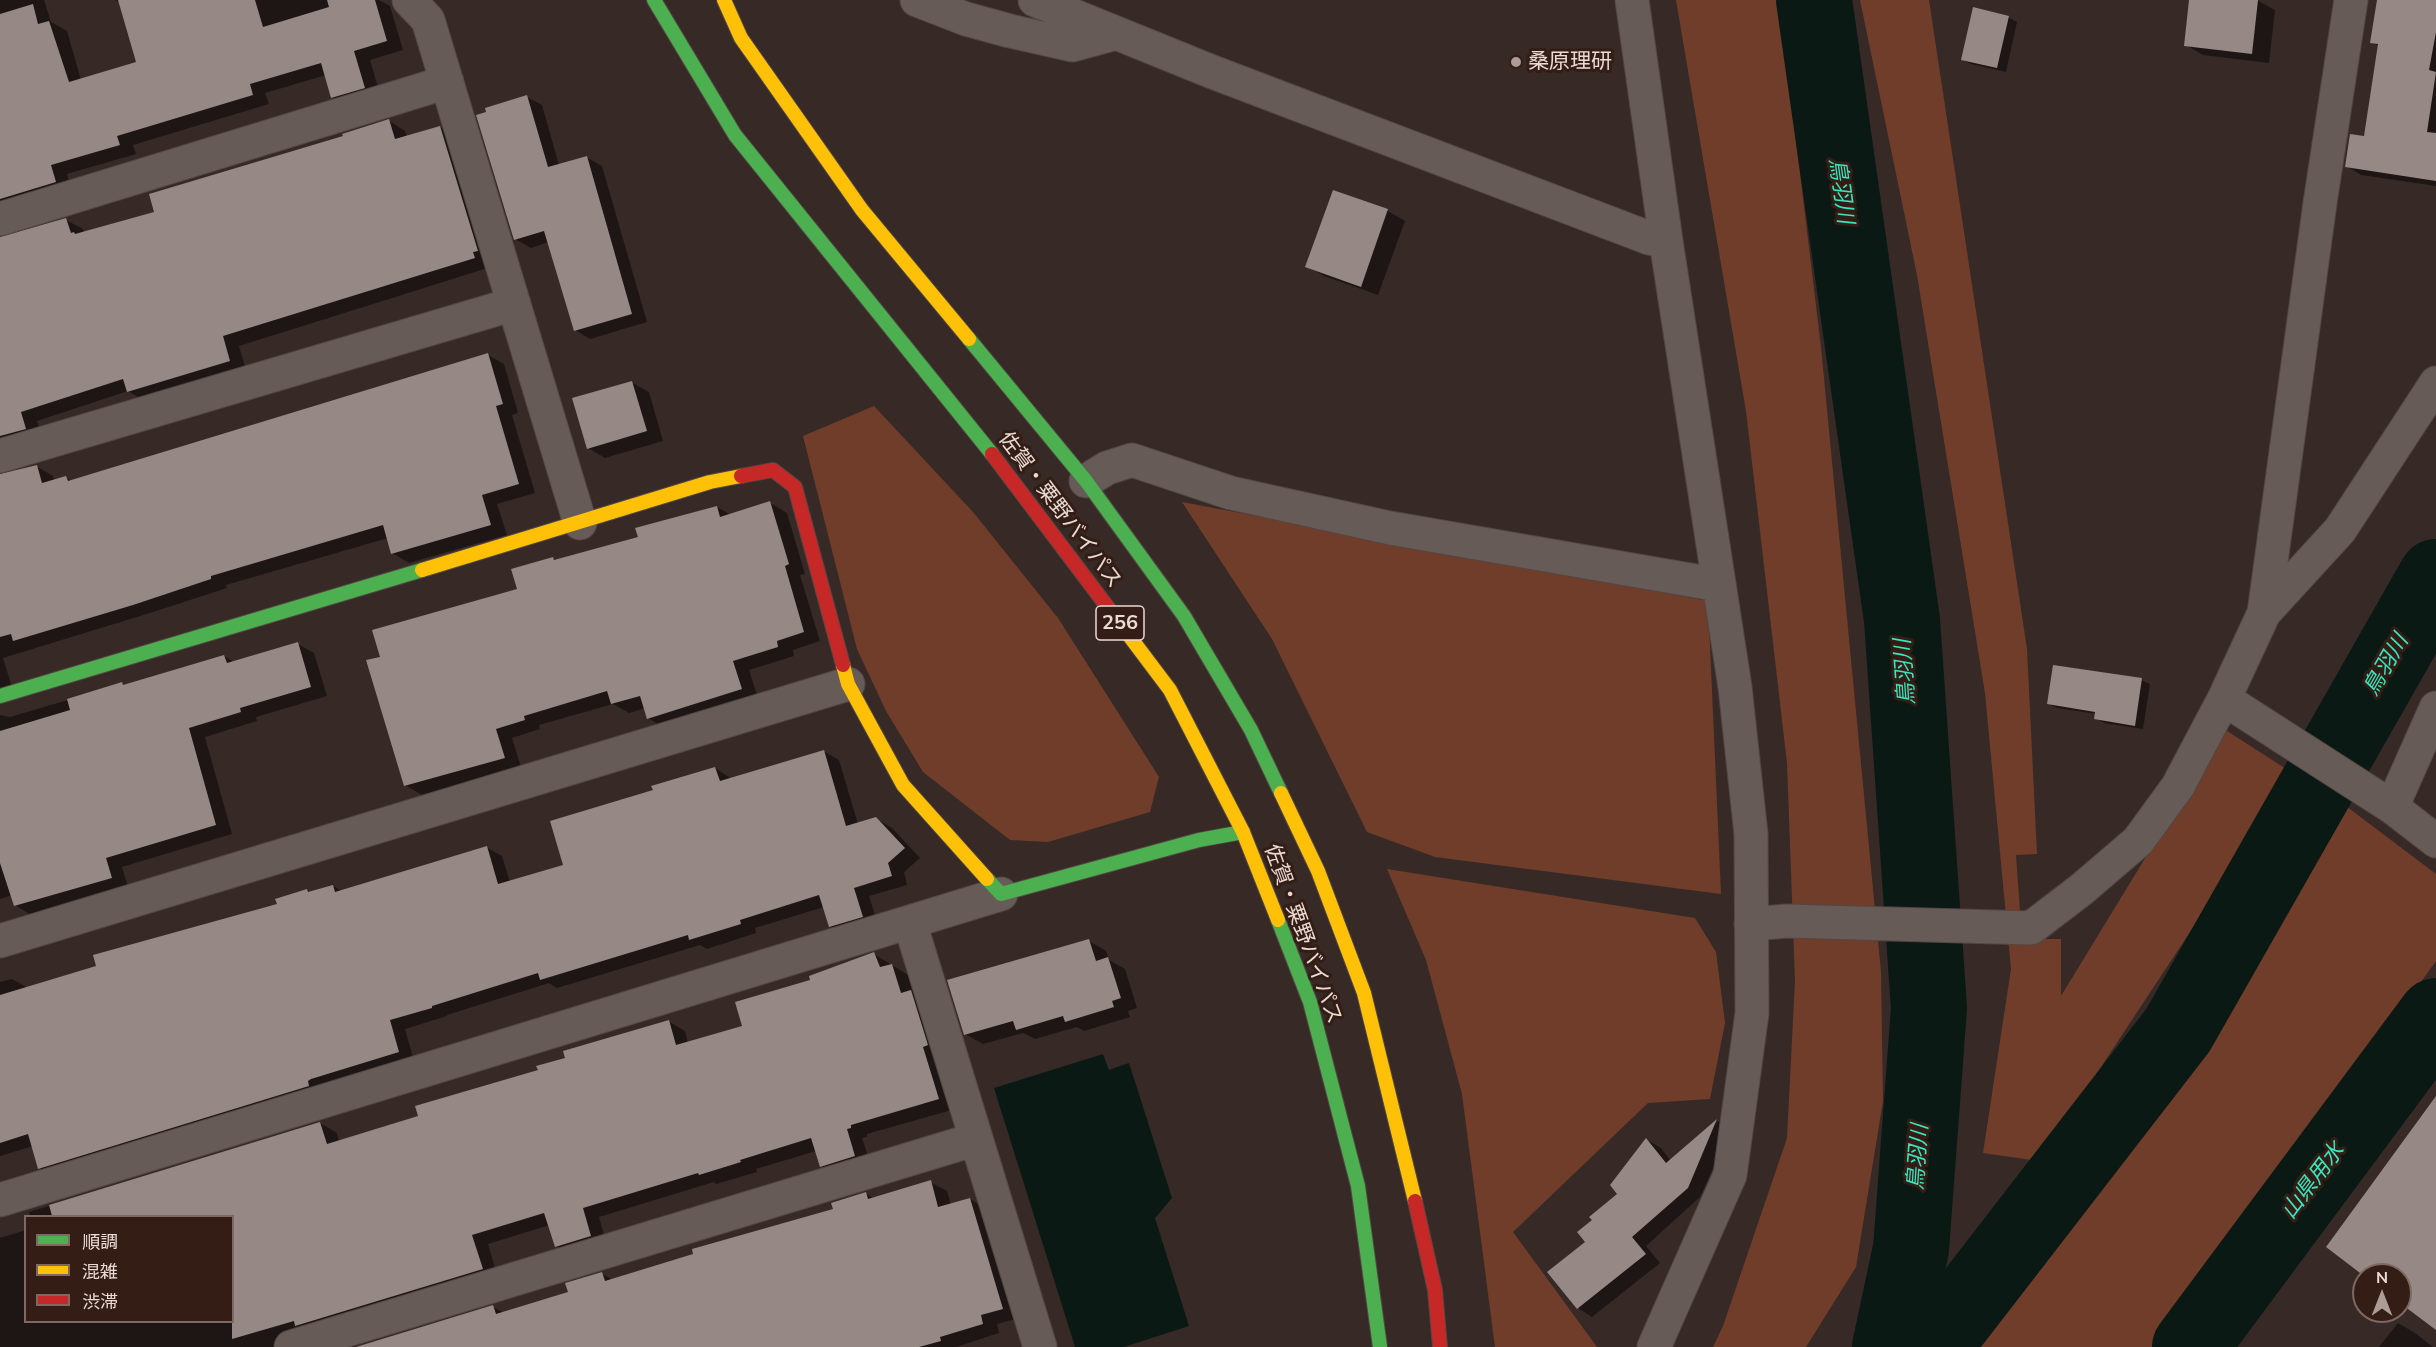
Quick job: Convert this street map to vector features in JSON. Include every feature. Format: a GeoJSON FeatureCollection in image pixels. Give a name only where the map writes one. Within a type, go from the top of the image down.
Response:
{"type":"FeatureCollection","features":[{"type":"Feature","properties":{"kind":"main road","name":"佐賀・粟野バイパス"},"geometry":{"type":"LineString","coordinates":[[654,0],[735,135],[995,458],[1170,690],[1243,832],[1310,1002],[1358,1186],[1380,1347]]}},
{"type":"Feature","properties":{"kind":"main road","name":"佐賀・粟野バイパス"},"geometry":{"type":"LineString","coordinates":[[724,0],[741,38],[862,210],[1086,481],[1184,616],[1251,730],[1318,871],[1364,993],[1402,1141],[1435,1290],[1440,1347]]}},
{"type":"Feature","properties":{"kind":"main road"},"geometry":{"type":"LineString","coordinates":[[0,696],[710,482],[773,470],[795,487],[848,684],[903,785],[1001,894],[1199,840],[1243,832]]}},
{"type":"Feature","properties":{"kind":"street"},"geometry":{"type":"LineString","coordinates":[[409,0],[428,20],[580,523]]}},
{"type":"Feature","properties":{"kind":"street"},"geometry":{"type":"LineString","coordinates":[[917,0],[988,25],[1072,45],[1116,33]]}},
{"type":"Feature","properties":{"kind":"street"},"geometry":{"type":"LineString","coordinates":[[1035,0],[1210,71],[1649,238],[1666,241]]}},
{"type":"Feature","properties":{"kind":"street"},"geometry":{"type":"LineString","coordinates":[[1632,0],[1666,241],[1735,687],[1751,834],[1752,1012],[1730,1175],[1654,1347]]}},
{"type":"Feature","properties":{"kind":"street"},"geometry":{"type":"LineString","coordinates":[[1751,924],[1787,921],[2031,928],[2138,842],[2238,707],[2264,613],[2320,203],[2351,0]]}},
{"type":"Feature","properties":{"kind":"street"},"geometry":{"type":"LineString","coordinates":[[0,219],[447,82]]}},
{"type":"Feature","properties":{"kind":"street"},"geometry":{"type":"LineString","coordinates":[[0,456],[514,303]]}},
{"type":"Feature","properties":{"kind":"street"},"geometry":{"type":"LineString","coordinates":[[2264,613],[2340,530],[2436,383]]}},
{"type":"Feature","properties":{"kind":"street"},"geometry":{"type":"LineString","coordinates":[[1086,481],[1107,468],[1132,460],[1231,493],[1390,528],[1719,585]]}},
{"type":"Feature","properties":{"kind":"street"},"geometry":{"type":"LineString","coordinates":[[0,941],[848,684]]}},
{"type":"Feature","properties":{"kind":"street"},"geometry":{"type":"LineString","coordinates":[[2238,707],[2379,799],[2436,841]]}},
{"type":"Feature","properties":{"kind":"street"},"geometry":{"type":"LineString","coordinates":[[2379,799],[2436,708]]}},
{"type":"Feature","properties":{"kind":"street"},"geometry":{"type":"LineString","coordinates":[[0,1200],[1001,894]]}},
{"type":"Feature","properties":{"kind":"street"},"geometry":{"type":"LineString","coordinates":[[910,923],[1040,1347]]}},
{"type":"Feature","properties":{"kind":"street"},"geometry":{"type":"LineString","coordinates":[[291,1347],[976,1139]]}},
{"type":"Feature","properties":{"kind":"shaded area"},"geometry":{"type":"Polygon","coordinates":[[[1676,0],[1779,0],[1821,347],[1881,972],[1883,1101],[1856,1267],[1806,1347],[1713,1347],[1723,1326],[1787,1138],[1795,981],[1787,763],[1746,411],[1676,0]]]}},
{"type":"Feature","properties":{"kind":"shaded area"},"geometry":{"type":"Polygon","coordinates":[[[1860,0],[1929,0],[2027,649],[2037,854],[2016,855],[2022,939],[2061,939],[2061,996],[2224,729],[2294,774],[2039,1161],[1983,1153],[2011,969],[1985,693],[1917,275],[1860,0]]]}},
{"type":"Feature","properties":{"kind":"shaded area"},"geometry":{"type":"Polygon","coordinates":[[[874,406],[973,512],[1058,618],[1159,777],[1150,812],[1048,842],[1010,840],[923,772],[886,711],[857,649],[803,436],[874,406]]]}},
{"type":"Feature","properties":{"kind":"shaded area"},"geometry":{"type":"Polygon","coordinates":[[[1182,502],[1708,601],[1721,894],[1435,857],[1367,832],[1272,639],[1182,502]]]}},
{"type":"Feature","properties":{"kind":"shaded area"},"geometry":{"type":"Polygon","coordinates":[[[2326,791],[2436,874],[2436,961],[2158,1347],[1946,1347],[2068,1179],[2326,791]]]}},
{"type":"Feature","properties":{"kind":"shaded area"},"geometry":{"type":"Polygon","coordinates":[[[1387,869],[1695,918],[1716,952],[1725,1023],[1710,1099],[1648,1103],[1513,1232],[1597,1347],[1495,1347],[1462,1094],[1426,960],[1387,869]]]}},
{"type":"Feature","properties":{"kind":"shaded area"},"geometry":{"type":"Polygon","coordinates":[[[1103,1054],[1109,1070],[1129,1063],[1172,1198],[1155,1218],[1189,1326],[1124,1347],[1075,1347],[994,1088],[1103,1054]]]}},
{"type":"Feature","properties":{"kind":"building"},"geometry":{"type":"Polygon","coordinates":[[[118,0],[255,0],[263,27],[329,7],[327,0],[375,0],[387,41],[354,51],[365,88],[331,98],[321,63],[250,84],[253,95],[117,136],[120,145],[51,165],[56,182],[0,199],[0,14],[33,4],[38,24],[49,21],[69,82],[136,62],[118,0]]]}},
{"type":"Feature","properties":{"kind":"building"},"geometry":{"type":"Polygon","coordinates":[[[2189,0],[2258,0],[2252,54],[2184,46],[2189,0]]]}},
{"type":"Feature","properties":{"kind":"building"},"geometry":{"type":"Polygon","coordinates":[[[2377,0],[2436,0],[2436,32],[2429,70],[2436,72],[2427,132],[2436,133],[2436,181],[2345,167],[2350,134],[2364,136],[2378,44],[2370,43],[2377,0]]]}},
{"type":"Feature","properties":{"kind":"building"},"geometry":{"type":"Polygon","coordinates":[[[1973,7],[2009,16],[1997,68],[1961,60],[1973,7]]]}},
{"type":"Feature","properties":{"kind":"building"},"geometry":{"type":"Polygon","coordinates":[[[527,95],[548,167],[587,156],[632,314],[574,331],[544,231],[514,240],[476,115],[486,112],[485,108],[527,95]]]}},
{"type":"Feature","properties":{"kind":"building"},"geometry":{"type":"Polygon","coordinates":[[[389,119],[395,139],[440,126],[478,251],[473,252],[475,258],[223,336],[230,361],[127,392],[123,379],[21,412],[26,429],[0,436],[0,237],[66,218],[71,233],[75,234],[154,212],[149,194],[343,136],[342,134],[389,119]]]}},
{"type":"Feature","properties":{"kind":"building"},"geometry":{"type":"Polygon","coordinates":[[[1333,190],[1388,209],[1361,287],[1305,267],[1333,190]]]}},
{"type":"Feature","properties":{"kind":"building"},"geometry":{"type":"Polygon","coordinates":[[[488,353],[503,404],[496,406],[519,484],[482,495],[491,525],[391,554],[383,525],[211,576],[211,579],[133,605],[13,641],[11,634],[0,637],[0,474],[37,465],[42,483],[66,476],[68,481],[488,353]]]}},
{"type":"Feature","properties":{"kind":"building"},"geometry":{"type":"Polygon","coordinates":[[[632,381],[647,431],[587,449],[572,398],[632,381]]]}},
{"type":"Feature","properties":{"kind":"building"},"geometry":{"type":"Polygon","coordinates":[[[770,501],[789,564],[785,566],[804,632],[777,641],[778,647],[733,661],[742,689],[647,719],[640,696],[611,704],[607,691],[524,716],[525,720],[496,729],[505,758],[404,786],[366,660],[380,657],[372,630],[517,589],[511,569],[638,537],[635,528],[717,506],[720,517],[770,501]]]}},
{"type":"Feature","properties":{"kind":"building"},"geometry":{"type":"Polygon","coordinates":[[[298,642],[311,687],[240,708],[241,712],[189,728],[216,825],[106,858],[112,878],[14,906],[0,863],[0,731],[70,710],[67,699],[122,682],[123,685],[224,655],[227,663],[298,642]]]}},
{"type":"Feature","properties":{"kind":"building"},"geometry":{"type":"Polygon","coordinates":[[[2053,665],[2142,678],[2135,726],[2094,719],[2095,712],[2047,704],[2053,665]]]}},
{"type":"Feature","properties":{"kind":"building"},"geometry":{"type":"Polygon","coordinates":[[[824,750],[846,826],[876,817],[905,848],[888,863],[892,876],[854,888],[863,917],[829,927],[819,895],[740,920],[741,924],[689,940],[688,935],[540,980],[538,973],[390,1020],[399,1052],[311,1079],[308,1081],[309,1086],[38,1169],[28,1134],[0,1143],[0,995],[96,966],[93,955],[277,904],[275,899],[307,889],[308,892],[333,885],[335,892],[487,846],[498,884],[563,865],[550,821],[653,790],[651,786],[715,767],[720,781],[824,750]]]}},
{"type":"Feature","properties":{"kind":"building"},"geometry":{"type":"Polygon","coordinates":[[[1089,939],[1096,961],[1108,957],[1121,998],[1112,1001],[1114,1007],[1065,1022],[1063,1016],[1016,1030],[1013,1021],[964,1035],[947,980],[1089,939]]]}},
{"type":"Feature","properties":{"kind":"building"},"geometry":{"type":"Polygon","coordinates":[[[874,952],[880,967],[892,964],[901,993],[911,990],[928,1045],[923,1047],[939,1099],[851,1125],[851,1128],[847,1129],[855,1156],[820,1167],[811,1138],[699,1175],[698,1173],[583,1208],[591,1236],[555,1247],[544,1213],[472,1235],[483,1269],[295,1326],[294,1321],[232,1339],[234,1215],[52,1215],[49,1205],[320,1122],[327,1144],[418,1116],[415,1106],[538,1070],[536,1066],[565,1058],[563,1051],[669,1020],[676,1045],[742,1026],[735,1002],[810,980],[809,976],[874,952]]]}},
{"type":"Feature","properties":{"kind":"building"},"geometry":{"type":"Polygon","coordinates":[[[2436,1096],[2436,1330],[2412,1312],[2412,1263],[2352,1263],[2352,1267],[2326,1247],[2436,1096]]]}},
{"type":"Feature","properties":{"kind":"building"},"geometry":{"type":"Polygon","coordinates":[[[1717,1119],[1688,1188],[1632,1237],[1646,1254],[1577,1309],[1547,1272],[1585,1242],[1577,1232],[1592,1220],[1589,1217],[1617,1194],[1610,1185],[1646,1138],[1666,1163],[1717,1119]]]}},
{"type":"Feature","properties":{"kind":"building"},"geometry":{"type":"Polygon","coordinates":[[[931,1180],[938,1207],[970,1198],[1003,1309],[981,1315],[983,1324],[940,1337],[941,1341],[919,1347],[356,1347],[493,1305],[496,1314],[568,1292],[565,1283],[602,1272],[605,1281],[693,1254],[692,1249],[833,1209],[831,1203],[866,1192],[868,1199],[931,1180]]]}},
{"type":"Feature","properties":{"kind":"waterway","name":"鳥羽川"},"geometry":{"type":"LineString","coordinates":[[1814,0],[1902,620],[1929,1008],[1911,1249],[1890,1347]]}},
{"type":"Feature","properties":{"kind":"waterway","name":"鳥羽川"},"geometry":{"type":"LineString","coordinates":[[1933,1347],[2178,1030],[2436,577]]}},
{"type":"Feature","properties":{"kind":"waterway","name":"山県用水"},"geometry":{"type":"LineString","coordinates":[[2190,1347],[2436,1016]]}},
{"type":"Feature","properties":{"kind":"traffic: fast"},"geometry":{"type":"LineString","coordinates":[[654,0],[735,135],[992,454]]}},
{"type":"Feature","properties":{"kind":"traffic: fast"},"geometry":{"type":"LineString","coordinates":[[969,339],[1086,481],[1184,616],[1251,730],[1281,793]]}},
{"type":"Feature","properties":{"kind":"traffic: fast"},"geometry":{"type":"LineString","coordinates":[[0,696],[422,570]]}},
{"type":"Feature","properties":{"kind":"traffic: fast"},"geometry":{"type":"LineString","coordinates":[[987,879],[1001,894],[1199,840],[1243,832]]}},
{"type":"Feature","properties":{"kind":"traffic: fast"},"geometry":{"type":"LineString","coordinates":[[1278,920],[1310,1002],[1358,1186],[1380,1347]]}},
{"type":"Feature","properties":{"kind":"traffic: slow"},"geometry":{"type":"LineString","coordinates":[[724,0],[741,38],[862,210],[969,339]]}},
{"type":"Feature","properties":{"kind":"traffic: slow"},"geometry":{"type":"LineString","coordinates":[[422,570],[710,482],[741,476]]}},
{"type":"Feature","properties":{"kind":"traffic: slow"},"geometry":{"type":"LineString","coordinates":[[1115,617],[1170,690],[1243,832],[1278,920]]}},
{"type":"Feature","properties":{"kind":"traffic: slow"},"geometry":{"type":"LineString","coordinates":[[843,665],[848,684],[903,785],[987,879]]}},
{"type":"Feature","properties":{"kind":"traffic: slow"},"geometry":{"type":"LineString","coordinates":[[1281,793],[1318,871],[1364,993],[1415,1201]]}},
{"type":"Feature","properties":{"kind":"traffic: jam"},"geometry":{"type":"LineString","coordinates":[[992,454],[1115,617]]}},
{"type":"Feature","properties":{"kind":"traffic: jam"},"geometry":{"type":"LineString","coordinates":[[741,476],[773,470],[795,487],[843,665]]}},
{"type":"Feature","properties":{"kind":"traffic: jam"},"geometry":{"type":"LineString","coordinates":[[1415,1201],[1435,1290],[1440,1347]]}},
{"type":"Feature","properties":{"kind":"place","name":"桑原理研"},"geometry":{"type":"Point","coordinates":[1516,62]}}]}
